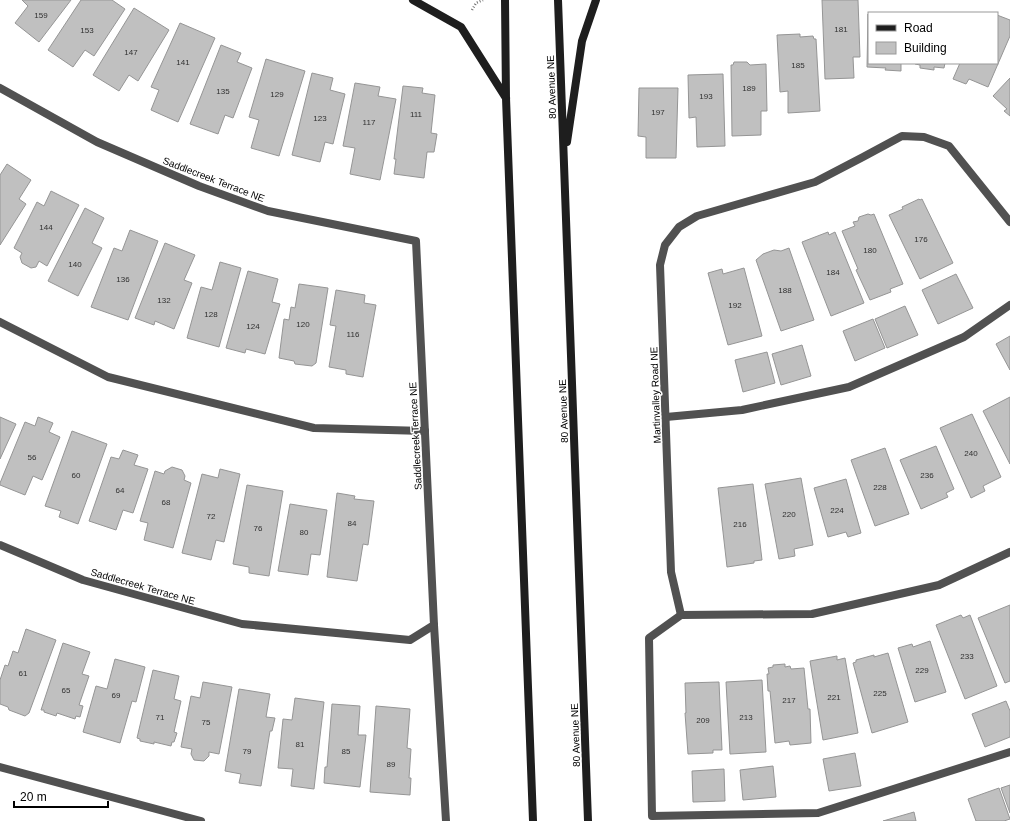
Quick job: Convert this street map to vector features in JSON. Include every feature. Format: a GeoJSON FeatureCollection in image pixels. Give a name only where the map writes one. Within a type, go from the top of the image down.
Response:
{"type":"FeatureCollection","features":[{"type":"Feature","properties":{"kind":"main road"},"geometry":{"type":"LineString","coordinates":[[413,0],[461,26],[506,98]]}},
{"type":"Feature","properties":{"kind":"main road"},"geometry":{"type":"LineString","coordinates":[[505,0],[506,98],[533,821]]}},
{"type":"Feature","properties":{"kind":"main road","name":"80 Avenue NE"},"geometry":{"type":"LineString","coordinates":[[558,0],[588,821]]}},
{"type":"Feature","properties":{"kind":"main road"},"geometry":{"type":"LineString","coordinates":[[564,162],[582,41],[596,0]]}},
{"type":"Feature","properties":{"kind":"street","name":"Saddlecreek Terrace NE"},"geometry":{"type":"LineString","coordinates":[[0,88],[97,142],[199,186],[268,211],[416,241],[434,625],[410,640],[242,624],[83,580],[0,545]]}},
{"type":"Feature","properties":{"kind":"street","name":"Martinvalley Road NE"},"geometry":{"type":"LineString","coordinates":[[681,615],[671,572],[660,265],[665,245],[679,227],[697,216],[815,182],[863,158],[902,136],[924,137],[949,146],[1010,222]]}},
{"type":"Feature","properties":{"kind":"street"},"geometry":{"type":"LineString","coordinates":[[666,417],[742,410],[849,387],[964,337],[1010,305]]}},
{"type":"Feature","properties":{"kind":"street"},"geometry":{"type":"LineString","coordinates":[[0,322],[108,377],[314,428],[425,431]]}},
{"type":"Feature","properties":{"kind":"street"},"geometry":{"type":"LineString","coordinates":[[1010,552],[939,585],[812,614],[681,615],[649,638],[652,816],[818,813],[1010,752]]}},
{"type":"Feature","properties":{"kind":"street"},"geometry":{"type":"LineString","coordinates":[[434,625],[446,821]]}},
{"type":"Feature","properties":{"kind":"street"},"geometry":{"type":"LineString","coordinates":[[0,766],[201,821]]}},
{"type":"Feature","properties":{"kind":"path"},"geometry":{"type":"LineString","coordinates":[[470,15],[475,2],[483,0]]}},
{"type":"Feature","properties":{"kind":"building"},"geometry":{"type":"Polygon","coordinates":[[[22,0],[71,0],[39,42],[15,23],[28,6],[22,0]]]}},
{"type":"Feature","properties":{"kind":"building"},"geometry":{"type":"Polygon","coordinates":[[[81,0],[112,0],[125,9],[94,56],[85,50],[73,67],[48,50],[81,0]]]}},
{"type":"Feature","properties":{"kind":"building"},"geometry":{"type":"Polygon","coordinates":[[[822,0],[858,0],[860,57],[853,57],[854,78],[825,79],[822,0]]]}},
{"type":"Feature","properties":{"kind":"building"},"geometry":{"type":"Polygon","coordinates":[[[134,8],[169,30],[138,81],[129,75],[119,91],[93,75],[134,8]]]}},
{"type":"Feature","properties":{"kind":"building"},"geometry":{"type":"Polygon","coordinates":[[[868,14],[868,64],[901,64],[901,71],[885,70],[886,68],[867,67],[868,14]]]}},
{"type":"Feature","properties":{"kind":"building"},"geometry":{"type":"Polygon","coordinates":[[[998,15],[1010,20],[1010,36],[998,64],[998,15]]]}},
{"type":"Feature","properties":{"kind":"building"},"geometry":{"type":"Polygon","coordinates":[[[180,23],[215,38],[178,122],[151,110],[159,90],[151,87],[180,23]]]}},
{"type":"Feature","properties":{"kind":"building"},"geometry":{"type":"Polygon","coordinates":[[[800,34],[800,37],[813,36],[814,39],[816,39],[820,111],[788,113],[788,91],[780,92],[777,35],[800,34]]]}},
{"type":"Feature","properties":{"kind":"building"},"geometry":{"type":"Polygon","coordinates":[[[221,45],[241,53],[237,62],[252,68],[233,118],[225,115],[218,134],[190,124],[221,45]]]}},
{"type":"Feature","properties":{"kind":"building"},"geometry":{"type":"Polygon","coordinates":[[[266,59],[305,71],[279,156],[251,148],[259,120],[249,117],[266,59]]]}},
{"type":"Feature","properties":{"kind":"building"},"geometry":{"type":"Polygon","coordinates":[[[734,62],[747,62],[750,65],[766,64],[767,111],[761,111],[761,135],[732,136],[731,65],[733,65],[734,62]]]}},
{"type":"Feature","properties":{"kind":"building"},"geometry":{"type":"Polygon","coordinates":[[[915,64],[945,64],[944,68],[934,67],[934,70],[920,68],[920,65],[915,64]]]}},
{"type":"Feature","properties":{"kind":"building"},"geometry":{"type":"Polygon","coordinates":[[[960,64],[998,64],[988,87],[969,79],[966,84],[953,79],[960,64]]]}},
{"type":"Feature","properties":{"kind":"building"},"geometry":{"type":"Polygon","coordinates":[[[312,73],[333,78],[330,90],[345,94],[333,144],[325,142],[320,162],[292,155],[312,73]]]}},
{"type":"Feature","properties":{"kind":"building"},"geometry":{"type":"Polygon","coordinates":[[[723,74],[725,146],[697,147],[696,117],[689,118],[688,75],[723,74]]]}},
{"type":"Feature","properties":{"kind":"building"},"geometry":{"type":"Polygon","coordinates":[[[1010,78],[1010,116],[1004,111],[1007,109],[993,96],[1010,78]]]}},
{"type":"Feature","properties":{"kind":"building"},"geometry":{"type":"Polygon","coordinates":[[[355,83],[380,87],[378,96],[396,99],[380,180],[350,174],[355,148],[343,146],[355,83]]]}},
{"type":"Feature","properties":{"kind":"building"},"geometry":{"type":"Polygon","coordinates":[[[403,86],[423,88],[422,93],[435,95],[431,133],[437,134],[434,152],[427,152],[424,178],[394,174],[396,159],[394,159],[403,86]]]}},
{"type":"Feature","properties":{"kind":"building"},"geometry":{"type":"Polygon","coordinates":[[[639,88],[678,88],[676,158],[646,158],[646,137],[638,136],[639,88]]]}},
{"type":"Feature","properties":{"kind":"building"},"geometry":{"type":"Polygon","coordinates":[[[7,164],[31,180],[19,199],[26,204],[0,245],[0,175],[7,164]]]}},
{"type":"Feature","properties":{"kind":"building"},"geometry":{"type":"Polygon","coordinates":[[[51,191],[79,205],[47,266],[39,261],[36,267],[31,268],[22,263],[20,257],[22,253],[14,248],[37,202],[44,206],[51,191]]]}},
{"type":"Feature","properties":{"kind":"building"},"geometry":{"type":"Polygon","coordinates":[[[922,199],[953,263],[920,279],[889,215],[903,209],[902,207],[922,199]]]}},
{"type":"Feature","properties":{"kind":"building"},"geometry":{"type":"Polygon","coordinates":[[[85,208],[104,218],[92,243],[102,248],[78,296],[48,281],[85,208]]]}},
{"type":"Feature","properties":{"kind":"building"},"geometry":{"type":"Polygon","coordinates":[[[874,214],[903,284],[890,289],[891,292],[870,300],[856,270],[858,269],[842,231],[855,226],[853,222],[858,221],[859,217],[874,214]]]}},
{"type":"Feature","properties":{"kind":"building"},"geometry":{"type":"Polygon","coordinates":[[[130,230],[158,241],[128,320],[91,307],[114,248],[122,251],[130,230]]]}},
{"type":"Feature","properties":{"kind":"building"},"geometry":{"type":"Polygon","coordinates":[[[828,232],[829,235],[835,232],[864,303],[831,316],[802,242],[828,232]]]}},
{"type":"Feature","properties":{"kind":"building"},"geometry":{"type":"Polygon","coordinates":[[[165,243],[195,255],[184,280],[192,283],[174,329],[155,321],[154,325],[135,318],[165,243]]]}},
{"type":"Feature","properties":{"kind":"building"},"geometry":{"type":"Polygon","coordinates":[[[789,248],[814,320],[781,331],[756,260],[763,254],[774,250],[781,251],[789,248]]]}},
{"type":"Feature","properties":{"kind":"building"},"geometry":{"type":"Polygon","coordinates":[[[220,262],[241,268],[219,347],[187,338],[201,287],[212,290],[220,262]]]}},
{"type":"Feature","properties":{"kind":"building"},"geometry":{"type":"Polygon","coordinates":[[[744,268],[762,336],[728,345],[708,273],[722,269],[723,274],[744,268]]]}},
{"type":"Feature","properties":{"kind":"building"},"geometry":{"type":"Polygon","coordinates":[[[248,271],[278,279],[272,302],[280,304],[265,354],[246,349],[245,353],[226,348],[248,271]]]}},
{"type":"Feature","properties":{"kind":"building"},"geometry":{"type":"Polygon","coordinates":[[[956,274],[973,308],[938,324],[922,290],[956,274]]]}},
{"type":"Feature","properties":{"kind":"building"},"geometry":{"type":"Polygon","coordinates":[[[299,284],[328,288],[316,363],[312,366],[295,364],[294,361],[279,358],[284,319],[289,320],[291,307],[295,308],[299,284]]]}},
{"type":"Feature","properties":{"kind":"building"},"geometry":{"type":"Polygon","coordinates":[[[336,290],[365,295],[364,303],[376,305],[363,377],[346,374],[346,370],[329,367],[336,326],[330,325],[336,290]]]}},
{"type":"Feature","properties":{"kind":"building"},"geometry":{"type":"Polygon","coordinates":[[[905,306],[918,335],[887,348],[875,319],[905,306]]]}},
{"type":"Feature","properties":{"kind":"building"},"geometry":{"type":"Polygon","coordinates":[[[873,319],[885,348],[855,361],[843,331],[873,319]]]}},
{"type":"Feature","properties":{"kind":"building"},"geometry":{"type":"Polygon","coordinates":[[[1010,336],[1010,370],[996,344],[1010,336]]]}},
{"type":"Feature","properties":{"kind":"building"},"geometry":{"type":"Polygon","coordinates":[[[802,345],[811,376],[781,385],[772,354],[802,345]]]}},
{"type":"Feature","properties":{"kind":"building"},"geometry":{"type":"Polygon","coordinates":[[[767,352],[775,383],[743,392],[735,360],[767,352]]]}},
{"type":"Feature","properties":{"kind":"building"},"geometry":{"type":"Polygon","coordinates":[[[1010,397],[1010,464],[983,411],[1010,397]]]}},
{"type":"Feature","properties":{"kind":"building"},"geometry":{"type":"Polygon","coordinates":[[[972,414],[1001,477],[983,486],[985,491],[971,498],[940,428],[972,414]]]}},
{"type":"Feature","properties":{"kind":"building"},"geometry":{"type":"Polygon","coordinates":[[[0,417],[16,424],[0,459],[0,417]]]}},
{"type":"Feature","properties":{"kind":"building"},"geometry":{"type":"Polygon","coordinates":[[[38,417],[53,423],[49,432],[60,437],[42,480],[33,476],[25,495],[0,485],[0,483],[25,422],[35,426],[38,417]]]}},
{"type":"Feature","properties":{"kind":"building"},"geometry":{"type":"Polygon","coordinates":[[[72,431],[107,444],[78,524],[59,517],[61,511],[45,506],[72,431]]]}},
{"type":"Feature","properties":{"kind":"building"},"geometry":{"type":"Polygon","coordinates":[[[936,446],[954,489],[946,493],[948,497],[921,509],[900,460],[936,446]]]}},
{"type":"Feature","properties":{"kind":"building"},"geometry":{"type":"Polygon","coordinates":[[[885,448],[909,514],[875,526],[851,460],[885,448]]]}},
{"type":"Feature","properties":{"kind":"building"},"geometry":{"type":"Polygon","coordinates":[[[123,450],[138,455],[134,465],[148,469],[133,513],[123,510],[116,530],[89,521],[111,457],[119,459],[123,450]]]}},
{"type":"Feature","properties":{"kind":"building"},"geometry":{"type":"Polygon","coordinates":[[[172,467],[182,470],[185,476],[184,480],[191,483],[173,548],[144,540],[148,523],[140,521],[155,471],[164,474],[165,471],[172,467]]]}},
{"type":"Feature","properties":{"kind":"building"},"geometry":{"type":"Polygon","coordinates":[[[220,469],[240,474],[224,542],[216,540],[211,560],[182,553],[202,474],[218,478],[220,469]]]}},
{"type":"Feature","properties":{"kind":"building"},"geometry":{"type":"Polygon","coordinates":[[[801,478],[813,545],[794,549],[795,556],[779,559],[765,484],[801,478]]]}},
{"type":"Feature","properties":{"kind":"building"},"geometry":{"type":"Polygon","coordinates":[[[846,479],[861,533],[848,537],[846,532],[828,537],[814,488],[846,479]]]}},
{"type":"Feature","properties":{"kind":"building"},"geometry":{"type":"Polygon","coordinates":[[[753,484],[762,560],[754,561],[754,563],[727,567],[718,488],[753,484]]]}},
{"type":"Feature","properties":{"kind":"building"},"geometry":{"type":"Polygon","coordinates":[[[247,485],[283,491],[269,576],[249,573],[249,567],[233,564],[247,485]]]}},
{"type":"Feature","properties":{"kind":"building"},"geometry":{"type":"Polygon","coordinates":[[[337,493],[355,496],[354,499],[374,501],[368,545],[363,544],[357,581],[327,577],[337,493]]]}},
{"type":"Feature","properties":{"kind":"building"},"geometry":{"type":"Polygon","coordinates":[[[290,504],[327,510],[320,555],[311,554],[308,575],[278,571],[290,504]]]}},
{"type":"Feature","properties":{"kind":"building"},"geometry":{"type":"Polygon","coordinates":[[[1010,605],[1010,681],[1005,683],[978,618],[1010,605]]]}},
{"type":"Feature","properties":{"kind":"building"},"geometry":{"type":"Polygon","coordinates":[[[961,615],[963,618],[970,615],[997,686],[965,699],[936,625],[961,615]]]}},
{"type":"Feature","properties":{"kind":"building"},"geometry":{"type":"Polygon","coordinates":[[[26,629],[56,640],[29,713],[25,716],[9,710],[8,707],[0,704],[0,680],[5,665],[8,666],[13,651],[18,653],[26,629]]]}},
{"type":"Feature","properties":{"kind":"building"},"geometry":{"type":"Polygon","coordinates":[[[930,641],[946,692],[915,702],[898,648],[912,644],[913,647],[930,641]]]}},
{"type":"Feature","properties":{"kind":"building"},"geometry":{"type":"Polygon","coordinates":[[[63,643],[90,652],[82,674],[89,676],[79,705],[83,706],[80,717],[76,716],[75,719],[57,713],[56,716],[41,710],[63,643]]]}},
{"type":"Feature","properties":{"kind":"building"},"geometry":{"type":"Polygon","coordinates":[[[888,653],[908,722],[872,733],[853,663],[856,662],[856,660],[888,653]]]}},
{"type":"Feature","properties":{"kind":"building"},"geometry":{"type":"Polygon","coordinates":[[[837,656],[837,660],[845,658],[858,733],[823,740],[810,661],[837,656]]]}},
{"type":"Feature","properties":{"kind":"building"},"geometry":{"type":"Polygon","coordinates":[[[115,659],[145,667],[136,702],[132,701],[120,743],[83,732],[96,686],[107,689],[115,659]]]}},
{"type":"Feature","properties":{"kind":"building"},"geometry":{"type":"Polygon","coordinates":[[[785,664],[785,667],[790,666],[791,669],[804,668],[808,709],[810,709],[811,743],[790,745],[789,741],[775,743],[767,674],[769,674],[768,668],[773,667],[773,665],[785,664]]]}},
{"type":"Feature","properties":{"kind":"building"},"geometry":{"type":"Polygon","coordinates":[[[153,670],[179,676],[174,699],[181,701],[174,732],[177,733],[171,746],[154,742],[154,744],[140,741],[140,739],[137,738],[153,670]]]}},
{"type":"Feature","properties":{"kind":"building"},"geometry":{"type":"Polygon","coordinates":[[[762,680],[766,752],[730,754],[726,682],[762,680]]]}},
{"type":"Feature","properties":{"kind":"building"},"geometry":{"type":"Polygon","coordinates":[[[203,682],[232,687],[219,754],[209,752],[209,756],[204,761],[194,760],[191,754],[192,749],[181,747],[191,696],[200,698],[203,682]]]}},
{"type":"Feature","properties":{"kind":"building"},"geometry":{"type":"Polygon","coordinates":[[[719,682],[722,750],[713,750],[713,753],[688,754],[685,713],[685,683],[719,682]]]}},
{"type":"Feature","properties":{"kind":"building"},"geometry":{"type":"Polygon","coordinates":[[[239,689],[270,694],[266,717],[275,718],[272,731],[270,731],[261,786],[239,783],[241,774],[225,771],[239,689]]]}},
{"type":"Feature","properties":{"kind":"building"},"geometry":{"type":"Polygon","coordinates":[[[295,698],[324,702],[314,789],[291,786],[293,769],[278,768],[283,719],[292,720],[295,698]]]}},
{"type":"Feature","properties":{"kind":"building"},"geometry":{"type":"Polygon","coordinates":[[[1006,701],[1010,711],[1010,737],[985,747],[972,714],[1006,701]]]}},
{"type":"Feature","properties":{"kind":"building"},"geometry":{"type":"Polygon","coordinates":[[[332,704],[360,706],[358,735],[366,735],[360,787],[324,783],[325,767],[327,767],[332,704]]]}},
{"type":"Feature","properties":{"kind":"building"},"geometry":{"type":"Polygon","coordinates":[[[376,706],[410,709],[407,748],[411,749],[409,778],[411,778],[410,795],[370,792],[376,706]]]}},
{"type":"Feature","properties":{"kind":"building"},"geometry":{"type":"Polygon","coordinates":[[[855,753],[861,786],[829,791],[823,759],[855,753]]]}},
{"type":"Feature","properties":{"kind":"building"},"geometry":{"type":"Polygon","coordinates":[[[773,766],[776,797],[743,800],[740,770],[773,766]]]}},
{"type":"Feature","properties":{"kind":"building"},"geometry":{"type":"Polygon","coordinates":[[[724,769],[725,801],[693,802],[692,771],[724,769]]]}},
{"type":"Feature","properties":{"kind":"building"},"geometry":{"type":"Polygon","coordinates":[[[1010,785],[1010,813],[1001,788],[1010,785]]]}},
{"type":"Feature","properties":{"kind":"building"},"geometry":{"type":"Polygon","coordinates":[[[999,788],[1010,819],[1004,821],[976,821],[968,799],[999,788]]]}},
{"type":"Feature","properties":{"kind":"building"},"geometry":{"type":"Polygon","coordinates":[[[914,812],[916,821],[883,821],[914,812]]]}}]}
